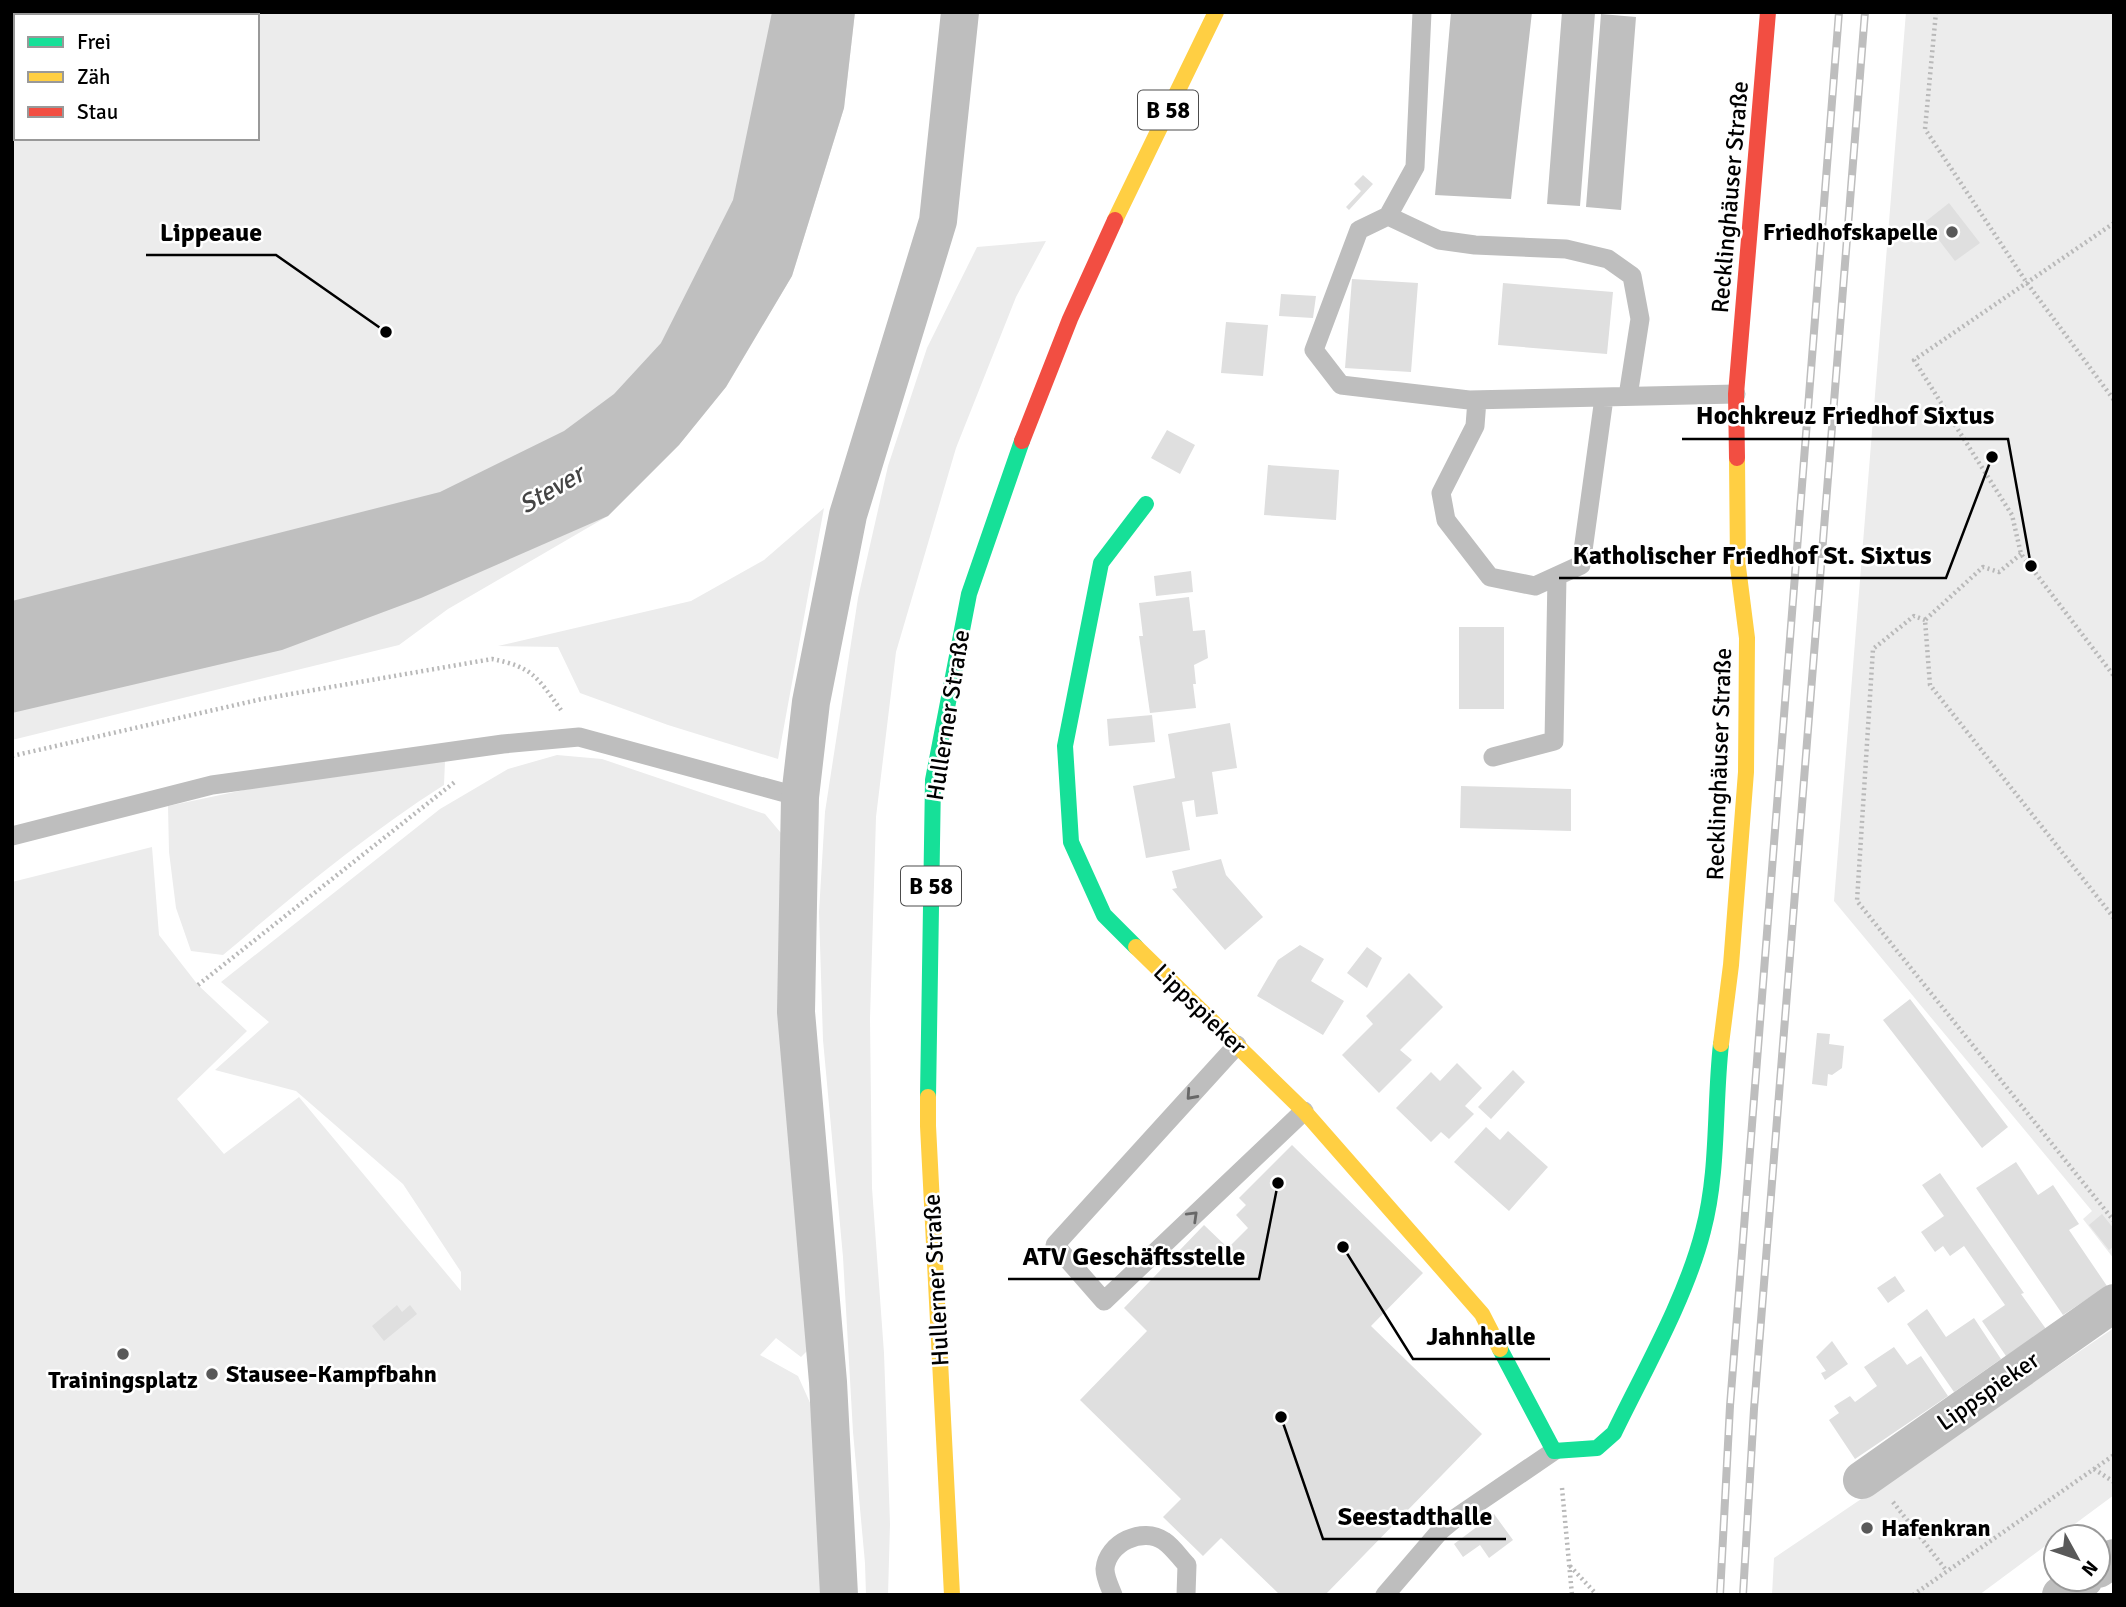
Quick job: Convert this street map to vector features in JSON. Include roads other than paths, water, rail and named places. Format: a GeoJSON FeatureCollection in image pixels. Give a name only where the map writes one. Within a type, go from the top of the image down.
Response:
{"type":"FeatureCollection","features":[{"type":"Feature","properties":{"kind":"street"},"geometry":{"type":"LineString","coordinates":[[839,1595],[828,1382],[796,1012],[800,797],[811,702],[848,515],[938,221],[960,12]]}},
{"type":"Feature","properties":{"kind":"street","name":"Hullerner Straße"},"geometry":{"type":"LineString","coordinates":[[952,1595],[928,1126],[933,780],[969,594],[1027,425],[1070,319],[1120,208],[1216,12]]}},
{"type":"Feature","properties":{"kind":"street","name":"Recklinghäuser Straße"},"geometry":{"type":"LineString","coordinates":[[1555,1451],[1597,1448],[1614,1433],[1684,1288],[1703,1231],[1713,1165],[1718,1070],[1731,965],[1746,772],[1747,638],[1738,568],[1736,394],[1768,12]]}},
{"type":"Feature","properties":{"kind":"street","name":"Lippspieker"},"geometry":{"type":"LineString","coordinates":[[1146,504],[1101,563],[1065,746],[1071,842],[1104,915],[1304,1111],[1482,1314],[1555,1451]]}},
{"type":"Feature","properties":{"kind":"street","name":"Lippspieker"},"geometry":{"type":"LineString","coordinates":[[1862,1480],[2114,1303]]}},
{"type":"Feature","properties":{"kind":"lane"},"geometry":{"type":"LineString","coordinates":[[1422,12],[1415,167],[1388,216],[1359,230],[1314,349],[1341,385],[1476,400],[1736,394]]}},
{"type":"Feature","properties":{"kind":"lane"},"geometry":{"type":"LineString","coordinates":[[1388,216],[1439,240],[1475,245],[1566,249],[1608,259],[1632,276],[1640,319],[1628,396]]}},
{"type":"Feature","properties":{"kind":"lane"},"geometry":{"type":"LineString","coordinates":[[1476,400],[1475,426],[1441,493],[1446,520],[1490,577],[1535,586],[1581,565],[1604,398]]}},
{"type":"Feature","properties":{"kind":"lane"},"geometry":{"type":"LineString","coordinates":[[1493,757],[1554,741],[1557,576]]}},
{"type":"Feature","properties":{"kind":"lane"},"geometry":{"type":"LineString","coordinates":[[12,836],[212,785],[503,744],[579,737],[800,797]]}},
{"type":"Feature","properties":{"kind":"lane"},"geometry":{"type":"LineString","coordinates":[[1237,1045],[1055,1245],[1104,1301],[1304,1111]]}},
{"type":"Feature","properties":{"kind":"lane"},"geometry":{"type":"LineString","coordinates":[[1385,1595],[1440,1531],[1555,1451]]}},
{"type":"Feature","properties":{"kind":"lane"},"geometry":{"type":"LineString","coordinates":[[1113,1595],[1105,1567],[1113,1550],[1125,1539],[1146,1535],[1163,1540],[1187,1565],[1186,1595]]}},
{"type":"Feature","properties":{"kind":"water","name":"Stever"},"geometry":{"type":"Polygon","coordinates":[[[772,12],[855,12],[844,108],[792,276],[726,387],[679,445],[608,516],[421,598],[282,650],[12,713],[12,601],[440,492],[564,431],[614,394],[661,343],[733,200],[772,12]]]}},
{"type":"Feature","properties":{"kind":"water"},"geometry":{"type":"Polygon","coordinates":[[[1451,12],[1532,12],[1511,199],[1435,195],[1451,12]]]}},
{"type":"Feature","properties":{"kind":"water"},"geometry":{"type":"Polygon","coordinates":[[[1562,12],[1595,13],[1580,206],[1547,204],[1562,12]]]}},
{"type":"Feature","properties":{"kind":"water"},"geometry":{"type":"Polygon","coordinates":[[[1601,14],[1636,17],[1621,210],[1586,207],[1601,14]]]}},
{"type":"Feature","properties":{"kind":"railway"},"geometry":{"type":"LineString","coordinates":[[1720,1595],[1730,1406],[1839,12]]}},
{"type":"Feature","properties":{"kind":"railway"},"geometry":{"type":"LineString","coordinates":[[1743,1595],[1754,1409],[1865,12]]}},
{"type":"Feature","properties":{"kind":"place","name":"Friedhofskapelle"},"geometry":{"type":"Point","coordinates":[1952,232]}},
{"type":"Feature","properties":{"kind":"place","name":"Lippeaue"},"geometry":{"type":"Point","coordinates":[386,332]}},
{"type":"Feature","properties":{"kind":"place","name":"Katholischer Friedhof St. Sixtus"},"geometry":{"type":"Point","coordinates":[1992,457]}},
{"type":"Feature","properties":{"kind":"place","name":"Hochkreuz Friedhof Sixtus"},"geometry":{"type":"Point","coordinates":[2031,566]}},
{"type":"Feature","properties":{"kind":"place","name":"ATV Geschäftsstelle"},"geometry":{"type":"Point","coordinates":[1278,1183]}},
{"type":"Feature","properties":{"kind":"place","name":"Jahnhalle"},"geometry":{"type":"Point","coordinates":[1343,1247]}},
{"type":"Feature","properties":{"kind":"place","name":"Trainingsplatz"},"geometry":{"type":"Point","coordinates":[123,1354]}},
{"type":"Feature","properties":{"kind":"place","name":"Stausee-Kampfbahn"},"geometry":{"type":"Point","coordinates":[212,1374]}},
{"type":"Feature","properties":{"kind":"place","name":"Seestadthalle"},"geometry":{"type":"Point","coordinates":[1281,1417]}},
{"type":"Feature","properties":{"kind":"place","name":"Hafenkran"},"geometry":{"type":"Point","coordinates":[1867,1528]}}]}
